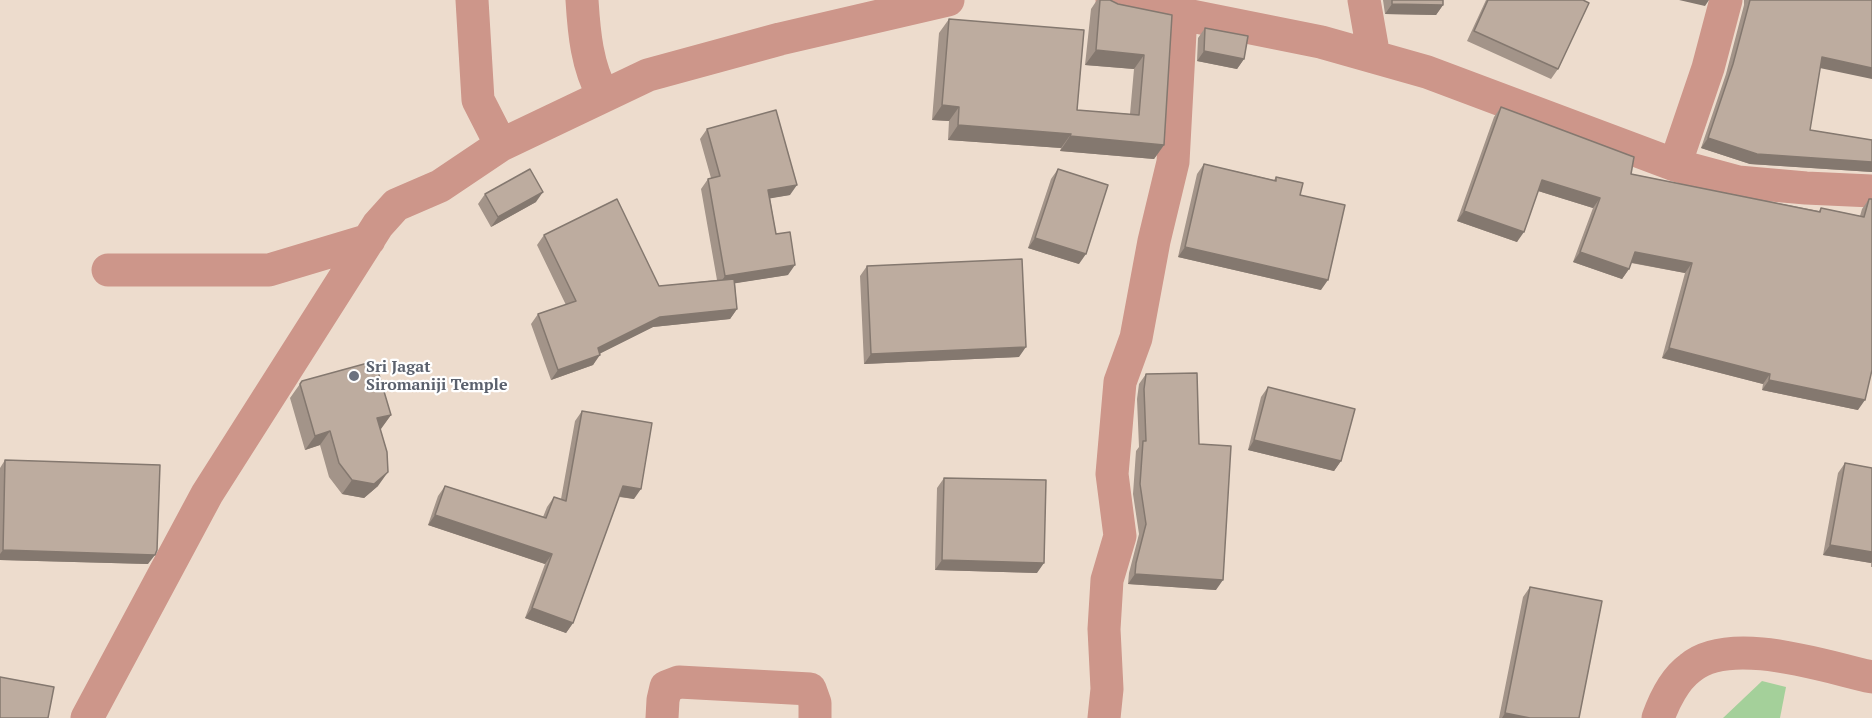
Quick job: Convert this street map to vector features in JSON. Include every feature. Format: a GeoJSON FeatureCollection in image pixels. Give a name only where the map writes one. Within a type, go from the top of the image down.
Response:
{"type":"FeatureCollection","features":[{"type":"Feature","properties":{"kind":"street"},"geometry":{"type":"LineString","coordinates":[[472,0],[478,100],[501,145]]}},
{"type":"Feature","properties":{"kind":"street"},"geometry":{"type":"LineString","coordinates":[[582,0],[589,59],[603,95]]}},
{"type":"Feature","properties":{"kind":"street"},"geometry":{"type":"LineString","coordinates":[[87,718],[207,494],[378,225],[396,205],[440,186],[501,145],[648,75],[780,39],[948,0]]}},
{"type":"Feature","properties":{"kind":"street"},"geometry":{"type":"LineString","coordinates":[[1112,0],[1321,42],[1427,72],[1675,165],[1738,182],[1872,191]]}},
{"type":"Feature","properties":{"kind":"street"},"geometry":{"type":"LineString","coordinates":[[1364,0],[1374,57]]}},
{"type":"Feature","properties":{"kind":"street"},"geometry":{"type":"LineString","coordinates":[[1675,165],[1708,68],[1726,0]]}},
{"type":"Feature","properties":{"kind":"street"},"geometry":{"type":"LineString","coordinates":[[1104,718],[1107,689],[1104,629],[1107,580],[1120,536],[1112,474],[1120,382],[1136,338],[1154,241],[1173,162],[1180,14]]}},
{"type":"Feature","properties":{"kind":"street"},"geometry":{"type":"LineString","coordinates":[[108,270],[269,270],[369,240]]}},
{"type":"Feature","properties":{"kind":"street"},"geometry":{"type":"LineString","coordinates":[[1658,718],[1677,682],[1690,667],[1710,657],[1765,653],[1872,677]]}},
{"type":"Feature","properties":{"kind":"street"},"geometry":{"type":"LineString","coordinates":[[662,718],[666,687],[679,682],[810,689],[815,703],[815,718]]}},
{"type":"Feature","properties":{"kind":"green space"},"geometry":{"type":"Polygon","coordinates":[[[1762,681],[1786,687],[1780,718],[1723,718],[1762,681]]]}},
{"type":"Feature","properties":{"kind":"building"},"geometry":{"type":"Polygon","coordinates":[[[1100,0],[1110,0],[1118,4],[1172,15],[1164,145],[1070,136],[1071,134],[958,125],[959,107],[942,105],[949,19],[1084,30],[1077,110],[1139,115],[1144,55],[1096,50],[1100,0]]]}},
{"type":"Feature","properties":{"kind":"building"},"geometry":{"type":"Polygon","coordinates":[[[1392,0],[1443,0],[1443,5],[1392,4],[1392,0]]]}},
{"type":"Feature","properties":{"kind":"building"},"geometry":{"type":"Polygon","coordinates":[[[1488,0],[1583,0],[1589,3],[1558,69],[1474,31],[1488,0]]]}},
{"type":"Feature","properties":{"kind":"building"},"geometry":{"type":"Polygon","coordinates":[[[1750,0],[1872,0],[1872,68],[1822,57],[1810,130],[1872,140],[1872,162],[1757,154],[1708,138],[1733,64],[1750,0]]]}},
{"type":"Feature","properties":{"kind":"building"},"geometry":{"type":"Polygon","coordinates":[[[1205,28],[1248,36],[1244,59],[1204,51],[1205,28]]]}},
{"type":"Feature","properties":{"kind":"building"},"geometry":{"type":"Polygon","coordinates":[[[1501,107],[1634,157],[1631,174],[1820,212],[1821,208],[1864,217],[1869,199],[1872,199],[1872,370],[1865,400],[1769,380],[1770,374],[1669,348],[1692,263],[1635,252],[1629,269],[1580,252],[1600,198],[1542,180],[1524,232],[1464,211],[1501,107]]]}},
{"type":"Feature","properties":{"kind":"building"},"geometry":{"type":"Polygon","coordinates":[[[776,110],[797,185],[768,190],[776,234],[790,232],[795,265],[725,276],[708,179],[720,176],[707,129],[776,110]]]}},
{"type":"Feature","properties":{"kind":"building"},"geometry":{"type":"Polygon","coordinates":[[[1204,164],[1276,181],[1276,177],[1303,183],[1300,195],[1345,205],[1328,280],[1185,247],[1204,164]]]}},
{"type":"Feature","properties":{"kind":"building"},"geometry":{"type":"Polygon","coordinates":[[[530,169],[543,192],[498,217],[485,194],[530,169]]]}},
{"type":"Feature","properties":{"kind":"building"},"geometry":{"type":"Polygon","coordinates":[[[1058,169],[1108,185],[1086,254],[1035,238],[1058,169]]]}},
{"type":"Feature","properties":{"kind":"building"},"geometry":{"type":"Polygon","coordinates":[[[617,199],[659,286],[734,279],[737,309],[660,317],[598,348],[600,355],[558,370],[538,314],[576,301],[544,235],[617,199]]]}},
{"type":"Feature","properties":{"kind":"building"},"geometry":{"type":"Polygon","coordinates":[[[1022,259],[1026,347],[871,354],[867,266],[1022,259]]]}},
{"type":"Feature","properties":{"kind":"building","name":"Sri Jagat Siromaniji Temple"},"geometry":{"type":"Polygon","coordinates":[[[375,361],[391,415],[377,418],[387,452],[388,472],[374,484],[352,480],[339,463],[330,431],[315,436],[300,384],[302,381],[375,361]]]}},
{"type":"Feature","properties":{"kind":"building"},"geometry":{"type":"Polygon","coordinates":[[[1197,373],[1199,444],[1231,446],[1223,580],[1135,574],[1146,524],[1140,484],[1143,441],[1146,441],[1144,389],[1146,374],[1197,373]]]}},
{"type":"Feature","properties":{"kind":"building"},"geometry":{"type":"Polygon","coordinates":[[[1268,387],[1355,409],[1341,461],[1254,440],[1268,387]]]}},
{"type":"Feature","properties":{"kind":"building"},"geometry":{"type":"Polygon","coordinates":[[[582,411],[652,423],[641,489],[623,486],[573,623],[532,608],[552,554],[435,515],[445,486],[546,518],[554,497],[566,501],[582,411]]]}},
{"type":"Feature","properties":{"kind":"building"},"geometry":{"type":"Polygon","coordinates":[[[5,460],[160,465],[155,555],[3,550],[5,460]]]}},
{"type":"Feature","properties":{"kind":"building"},"geometry":{"type":"Polygon","coordinates":[[[1845,463],[1872,468],[1872,552],[1830,545],[1845,463]]]}},
{"type":"Feature","properties":{"kind":"building"},"geometry":{"type":"Polygon","coordinates":[[[944,478],[1046,480],[1044,563],[942,560],[944,478]]]}},
{"type":"Feature","properties":{"kind":"building"},"geometry":{"type":"Polygon","coordinates":[[[1530,587],[1602,601],[1579,718],[1530,718],[1505,713],[1530,587]]]}},
{"type":"Feature","properties":{"kind":"building"},"geometry":{"type":"Polygon","coordinates":[[[0,677],[54,687],[48,718],[0,718],[0,677]]]}},
{"type":"Feature","properties":{"kind":"place","name":"Sri Jagat Siromaniji Temple"},"geometry":{"type":"Point","coordinates":[354,376]}}]}
